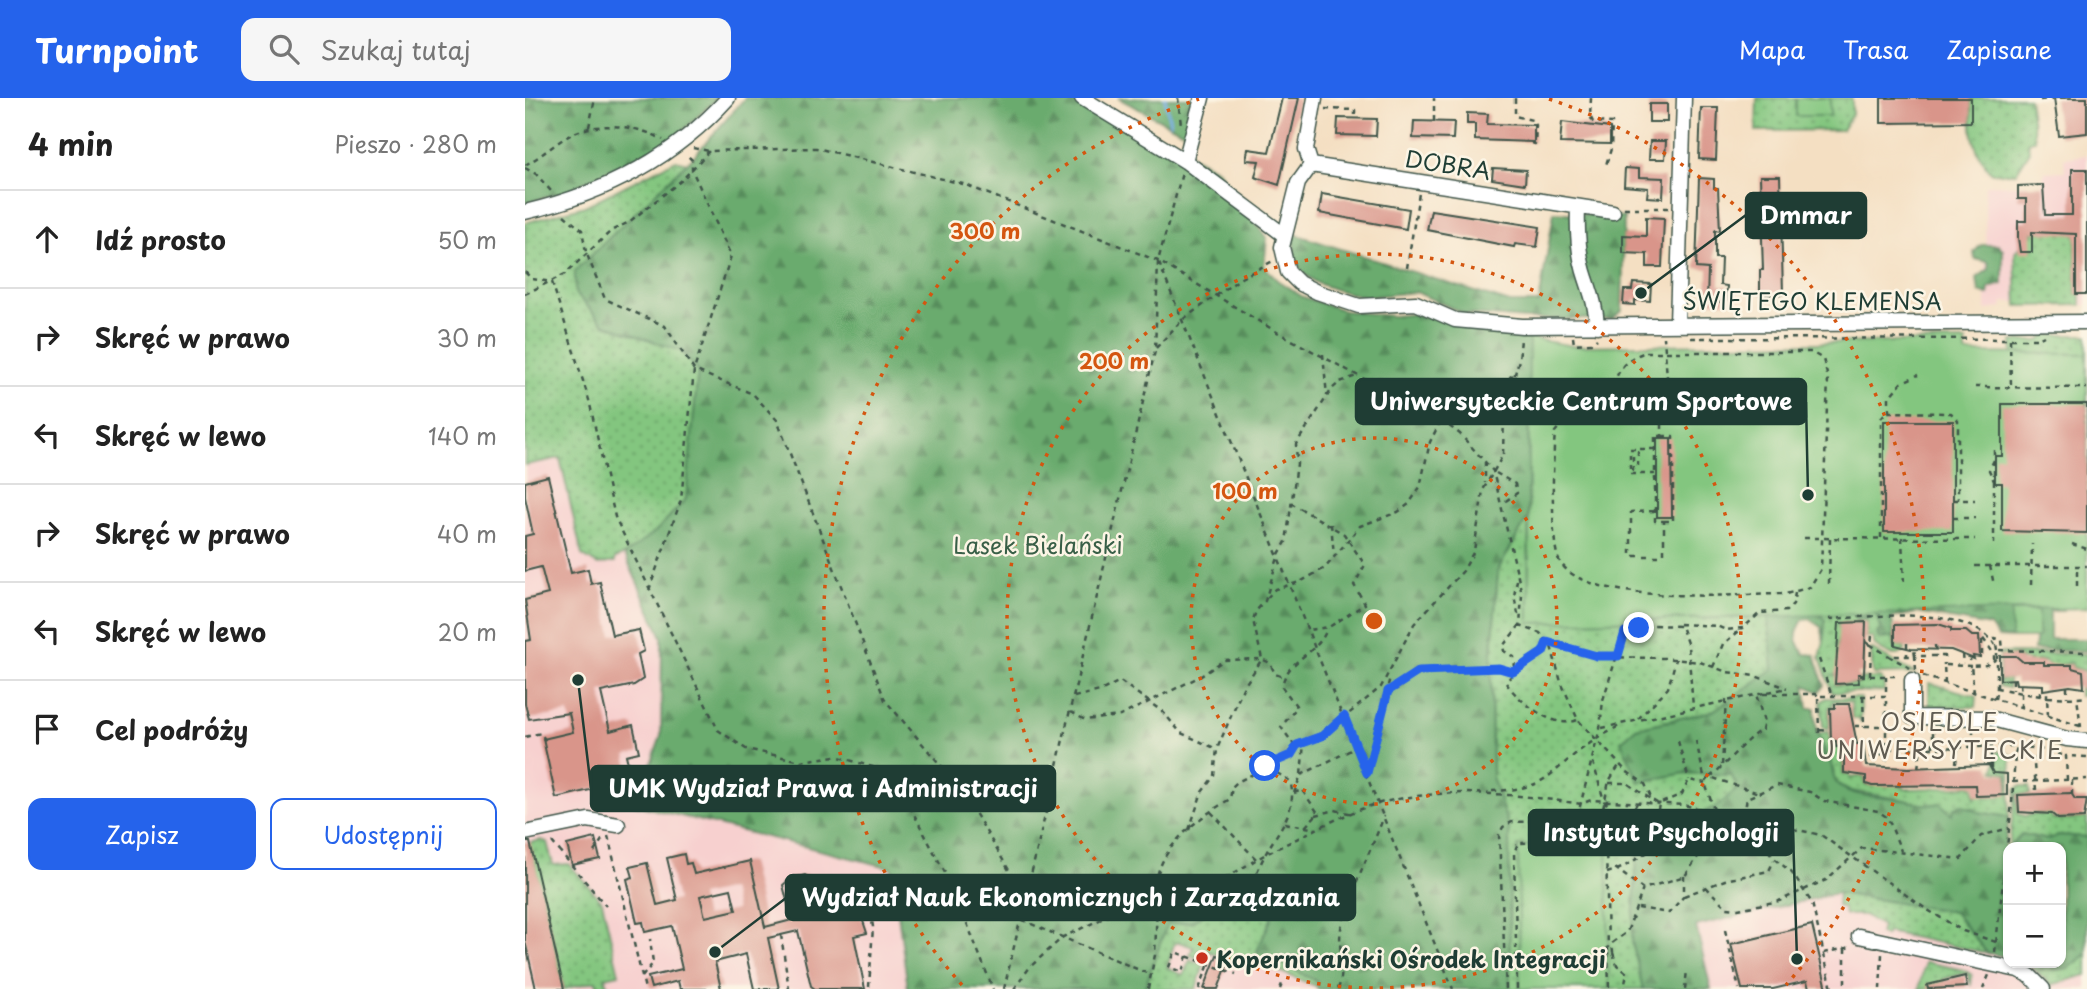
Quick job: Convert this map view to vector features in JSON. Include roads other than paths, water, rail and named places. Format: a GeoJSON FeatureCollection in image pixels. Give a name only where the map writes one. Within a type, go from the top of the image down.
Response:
{"type":"FeatureCollection","features":[{"type":"Feature","properties":{"kind":"street"},"geometry":{"type":"LineString","coordinates":[[525,212],[579,197],[652,164],[708,120],[728,98]]}},
{"type":"Feature","properties":{"kind":"street"},"geometry":{"type":"LineString","coordinates":[[1082,98],[1185,161],[1284,234],[1298,183],[1311,165],[1306,149],[1315,98]]}},
{"type":"Feature","properties":{"kind":"street"},"geometry":{"type":"LineString","coordinates":[[1185,161],[1202,98]]}},
{"type":"Feature","properties":{"kind":"street"},"geometry":{"type":"LineString","coordinates":[[1677,323],[1684,98]]}},
{"type":"Feature","properties":{"kind":"street","name":"DOBRA"},"geometry":{"type":"LineString","coordinates":[[1311,165],[1579,207],[1617,209]]}},
{"type":"Feature","properties":{"kind":"street"},"geometry":{"type":"LineString","coordinates":[[1579,207],[1577,236],[1585,276],[1596,300],[1597,333]]}},
{"type":"Feature","properties":{"kind":"street","name":"ŚWIĘTEGO KLEMENSA"},"geometry":{"type":"LineString","coordinates":[[1284,234],[1282,253],[1288,272],[1299,283],[1359,306],[1388,307],[1416,303],[1455,320],[1522,326],[1573,326],[1597,333],[1677,323],[2087,322]]}},
{"type":"Feature","properties":{"kind":"street"},"geometry":{"type":"LineString","coordinates":[[1916,676],[1912,717],[1989,718],[2024,727],[2084,734]]}},
{"type":"Feature","properties":{"kind":"street"},"geometry":{"type":"LineString","coordinates":[[525,833],[588,820],[609,828]]}},
{"type":"Feature","properties":{"kind":"street"},"geometry":{"type":"LineString","coordinates":[[1859,936],[2018,970],[2030,976],[2043,989]]}},
{"type":"Feature","properties":{"kind":"waterway"},"geometry":{"type":"LineString","coordinates":[[1165,98],[1170,123]]}},
{"type":"Feature","properties":{"kind":"place","name":"Dmmar"},"geometry":{"type":"Point","coordinates":[1641,293]}},
{"type":"Feature","properties":{"kind":"place","name":"Uniwersyteckie Centrum Sportowe"},"geometry":{"type":"Point","coordinates":[1808,495]}},
{"type":"Feature","properties":{"kind":"place","name":"UMK Wydział Prawa i Administracji"},"geometry":{"type":"Point","coordinates":[578,680]}},
{"type":"Feature","properties":{"kind":"place","name":"Wydział Nauk Ekonomicznych i Zarządzania"},"geometry":{"type":"Point","coordinates":[715,952]}},
{"type":"Feature","properties":{"kind":"place","name":"Kopernikański Ośrodek Integracji"},"geometry":{"type":"Point","coordinates":[1202,958]}},
{"type":"Feature","properties":{"kind":"place","name":"Instytut Psychologii"},"geometry":{"type":"Point","coordinates":[1797,959]}},
{"type":"Feature","properties":{"kind":"district","name":"OSIEDLE UNIWERSYTECKIE"},"geometry":{"type":"Point","coordinates":[1940,735]}},
{"type":"Feature","properties":{"kind":"park label","name":"Lasek Bielański"},"geometry":{"type":"Point","coordinates":[1038,544]}}]}
